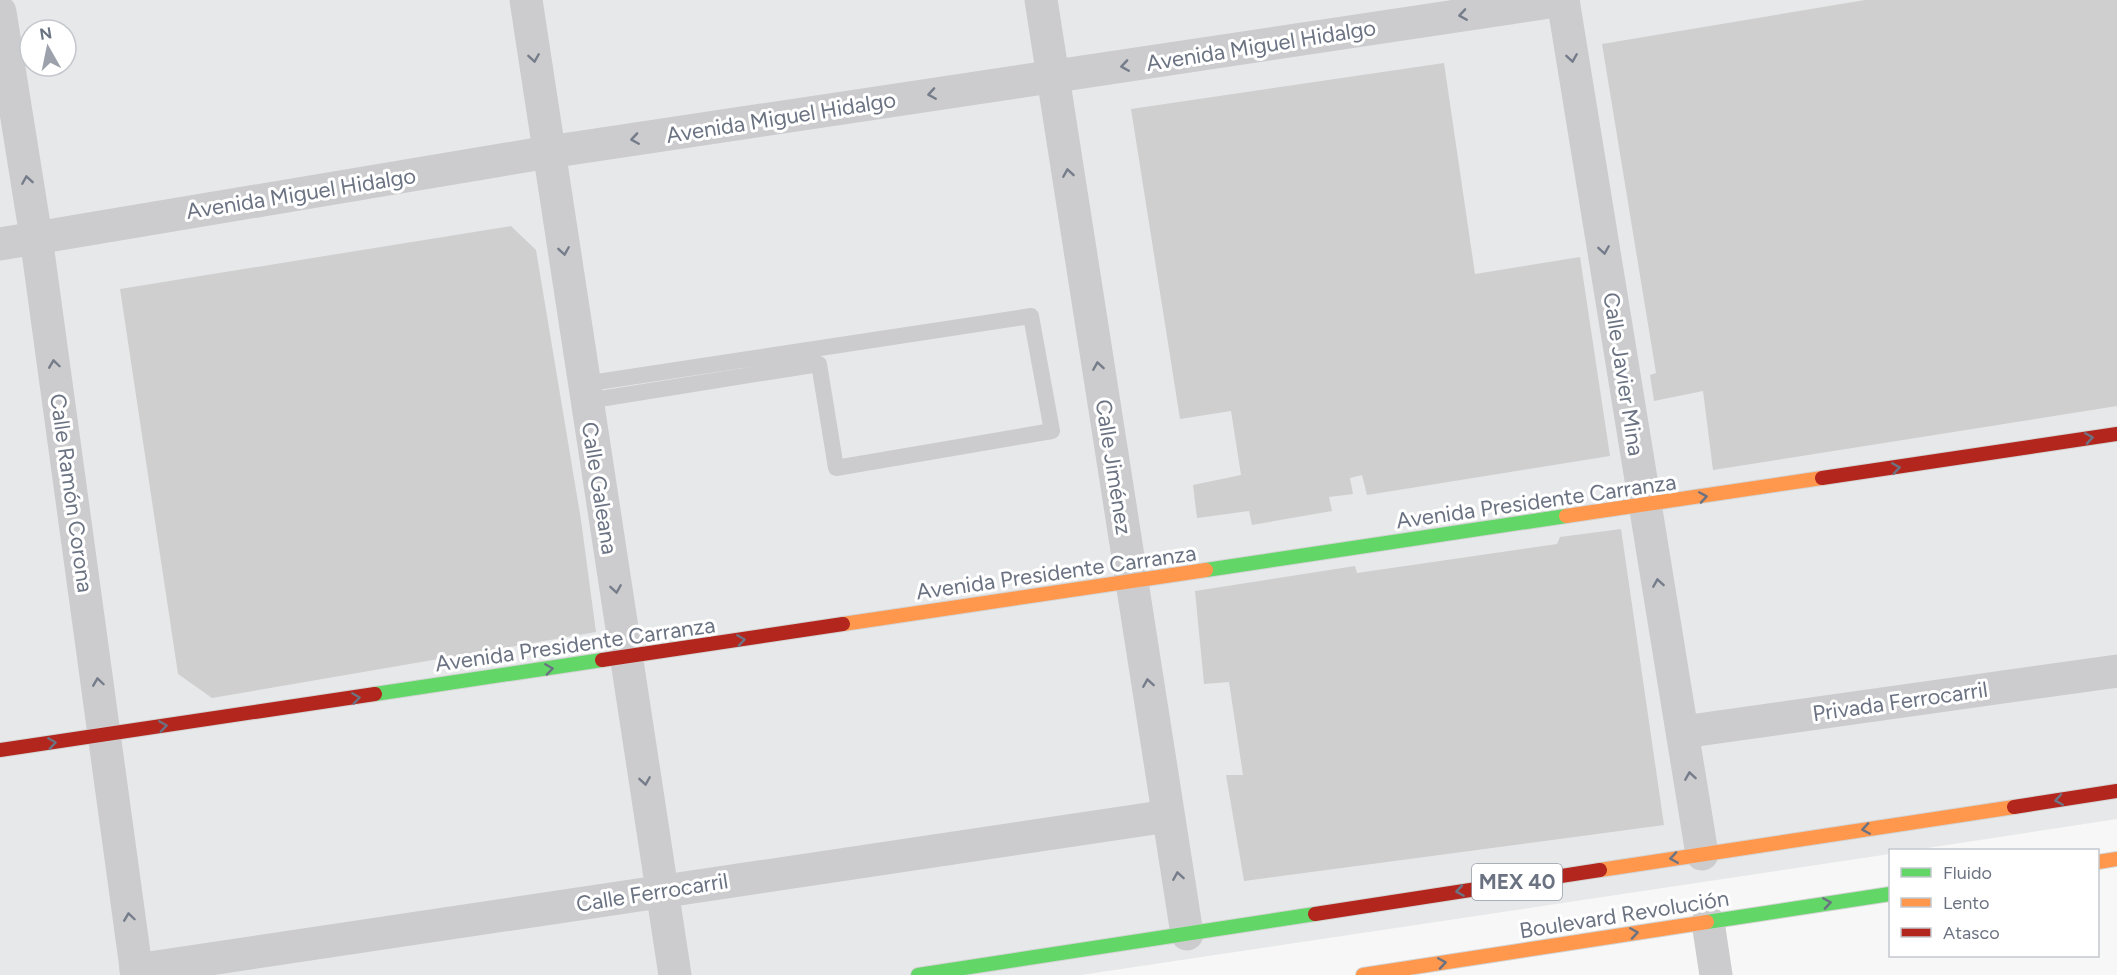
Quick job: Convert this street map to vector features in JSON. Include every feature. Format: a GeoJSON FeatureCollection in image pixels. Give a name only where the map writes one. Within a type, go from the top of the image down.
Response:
{"type":"FeatureCollection","features":[{"type":"Feature","properties":{"kind":"street","name":"Calle Galeana"},"geometry":{"type":"LineString","coordinates":[[526,0],[675,975]]}},
{"type":"Feature","properties":{"kind":"street","name":"Calle Jiménez"},"geometry":{"type":"LineString","coordinates":[[1041,0],[1187,933]]}},
{"type":"Feature","properties":{"kind":"street","name":"Avenida Miguel Hidalgo"},"geometry":{"type":"LineString","coordinates":[[0,243],[549,152],[1563,0]]}},
{"type":"Feature","properties":{"kind":"street","name":"Calle Javier Mina"},"geometry":{"type":"LineString","coordinates":[[1563,0],[1702,854]]}},
{"type":"Feature","properties":{"kind":"street","name":"Calle Ramón Corona"},"geometry":{"type":"LineString","coordinates":[[0,12],[36,237],[137,972]]}},
{"type":"Feature","properties":{"kind":"street","name":"Avenida Presidente Carranza"},"geometry":{"type":"LineString","coordinates":[[0,750],[2117,434]]}},
{"type":"Feature","properties":{"kind":"street","name":"Privada Ferrocarril"},"geometry":{"type":"LineString","coordinates":[[1683,732],[2117,671]]}},
{"type":"Feature","properties":{"kind":"street","name":"MEX 40"},"geometry":{"type":"LineString","coordinates":[[918,975],[2117,791]]}},
{"type":"Feature","properties":{"kind":"street","name":"Calle Ferrocarril"},"geometry":{"type":"LineString","coordinates":[[137,972],[1168,816]]}},
{"type":"Feature","properties":{"kind":"street"},"geometry":{"type":"LineString","coordinates":[[2099,862],[2117,859]]}},
{"type":"Feature","properties":{"kind":"street","name":"Boulevard Revolución"},"geometry":{"type":"LineString","coordinates":[[1363,975],[1889,894]]}},
{"type":"Feature","properties":{"kind":"street"},"geometry":{"type":"LineString","coordinates":[[1708,922],[1716,975]]}},
{"type":"Feature","properties":{"kind":"lane"},"geometry":{"type":"LineString","coordinates":[[1031,316],[1052,431],[836,468],[819,364],[586,393],[1031,316]]}},
{"type":"Feature","properties":{"kind":"shaded area"},"geometry":{"type":"Polygon","coordinates":[[[0,0],[2117,0],[2117,819],[1921,849],[1889,849],[1889,854],[1081,975],[0,975],[0,0]]]}},
{"type":"Feature","properties":{"kind":"building"},"geometry":{"type":"Polygon","coordinates":[[[1865,0],[2117,0],[2117,406],[1713,470],[1703,391],[1654,401],[1650,375],[1656,373],[1602,44],[1865,0]]]}},
{"type":"Feature","properties":{"kind":"building"},"geometry":{"type":"Polygon","coordinates":[[[1444,63],[1475,274],[1580,257],[1610,456],[1367,495],[1362,475],[1350,478],[1353,494],[1329,497],[1332,511],[1252,525],[1249,511],[1197,518],[1193,485],[1241,475],[1231,411],[1180,419],[1131,109],[1444,63]]]}},
{"type":"Feature","properties":{"kind":"building"},"geometry":{"type":"Polygon","coordinates":[[[511,226],[536,250],[581,520],[596,632],[212,698],[178,674],[120,289],[511,226]]]}},
{"type":"Feature","properties":{"kind":"building"},"geometry":{"type":"Polygon","coordinates":[[[1621,529],[1664,825],[1244,881],[1226,775],[1243,775],[1229,682],[1204,684],[1195,591],[1355,566],[1357,573],[1557,544],[1560,537],[1621,529]]]}},
{"type":"Feature","properties":{"kind":"traffic: fast"},"geometry":{"type":"LineString","coordinates":[[1206,570],[1566,516]]}},
{"type":"Feature","properties":{"kind":"traffic: fast"},"geometry":{"type":"LineString","coordinates":[[375,694],[602,660]]}},
{"type":"Feature","properties":{"kind":"traffic: fast"},"geometry":{"type":"LineString","coordinates":[[1707,922],[1889,894]]}},
{"type":"Feature","properties":{"kind":"traffic: fast"},"geometry":{"type":"LineString","coordinates":[[918,975],[1315,914]]}},
{"type":"Feature","properties":{"kind":"traffic: slow"},"geometry":{"type":"LineString","coordinates":[[1566,516],[1822,478]]}},
{"type":"Feature","properties":{"kind":"traffic: slow"},"geometry":{"type":"LineString","coordinates":[[843,624],[1206,570]]}},
{"type":"Feature","properties":{"kind":"traffic: slow"},"geometry":{"type":"LineString","coordinates":[[1600,870],[2014,807]]}},
{"type":"Feature","properties":{"kind":"traffic: slow"},"geometry":{"type":"LineString","coordinates":[[2099,862],[2117,859]]}},
{"type":"Feature","properties":{"kind":"traffic: slow"},"geometry":{"type":"LineString","coordinates":[[1363,975],[1707,922]]}},
{"type":"Feature","properties":{"kind":"traffic: jam"},"geometry":{"type":"LineString","coordinates":[[1822,478],[2117,434]]}},
{"type":"Feature","properties":{"kind":"traffic: jam"},"geometry":{"type":"LineString","coordinates":[[602,660],[843,624]]}},
{"type":"Feature","properties":{"kind":"traffic: jam"},"geometry":{"type":"LineString","coordinates":[[0,750],[375,694]]}},
{"type":"Feature","properties":{"kind":"traffic: jam"},"geometry":{"type":"LineString","coordinates":[[2014,807],[2117,791]]}},
{"type":"Feature","properties":{"kind":"traffic: jam"},"geometry":{"type":"LineString","coordinates":[[1315,914],[1600,870]]}}]}
